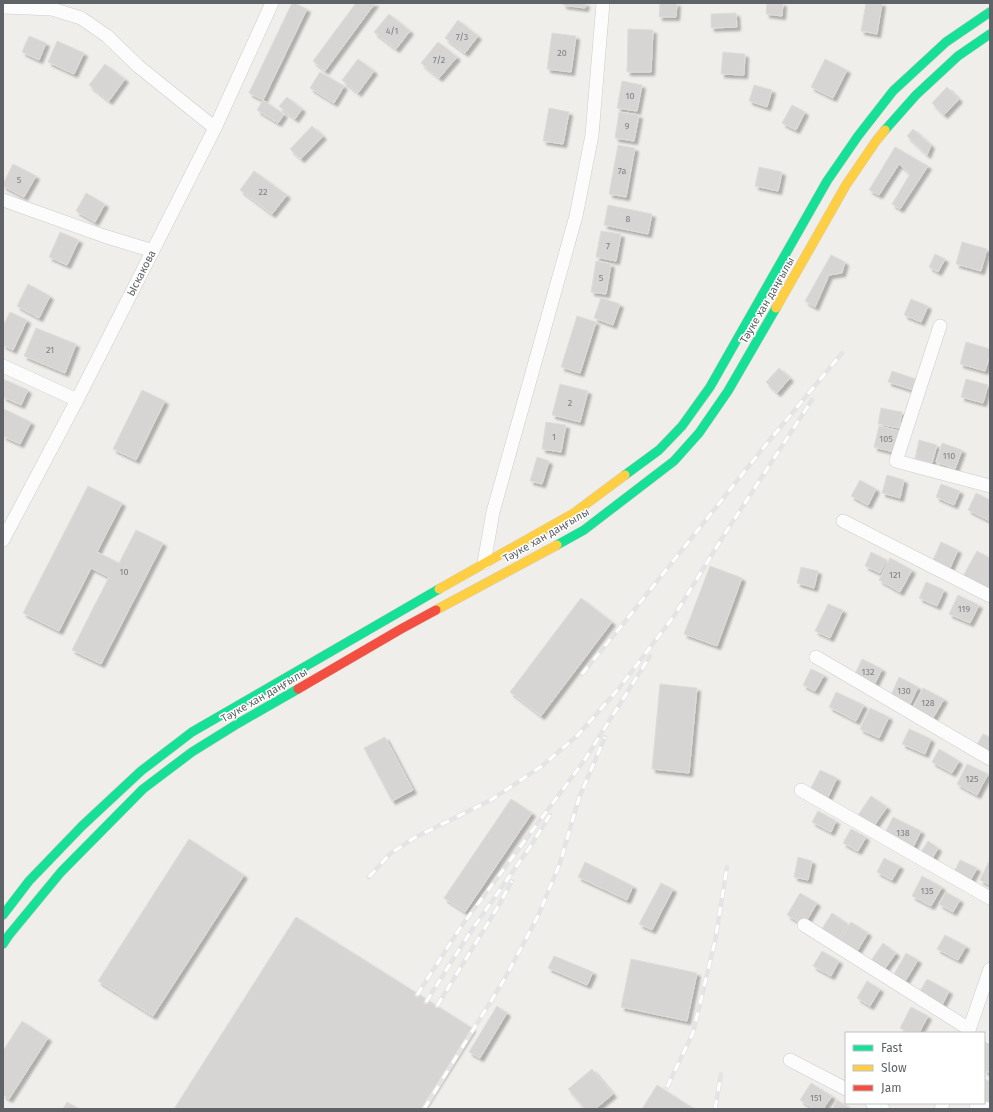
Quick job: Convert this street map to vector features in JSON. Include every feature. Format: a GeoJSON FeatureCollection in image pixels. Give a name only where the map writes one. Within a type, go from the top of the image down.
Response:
{"type":"FeatureCollection","features":[{"type":"Feature","properties":{"kind":"main road","name":"Тәуке хан даңғылы"},"geometry":{"type":"LineString","coordinates":[[3,944],[61,872],[143,789],[192,752],[237,724],[401,629],[579,521],[659,450],[682,426],[710,387],[827,181],[858,136],[893,91],[946,42],[990,12]]}},
{"type":"Feature","properties":{"kind":"main road","name":"Тәуке хан даңғылы"},"geometry":{"type":"LineString","coordinates":[[3,915],[34,876],[82,826],[141,771],[192,732],[484,563],[579,521],[633,493],[674,461],[699,433],[728,391],[846,185],[876,141],[916,95],[958,56],[990,34]]}},
{"type":"Feature","properties":{"kind":"main road"},"geometry":{"type":"LineString","coordinates":[[393,616],[401,629]]}},
{"type":"Feature","properties":{"kind":"street","name":"Ыскакова"},"geometry":{"type":"LineString","coordinates":[[3,540],[77,400],[215,128],[272,3]]}},
{"type":"Feature","properties":{"kind":"street"},"geometry":{"type":"LineString","coordinates":[[484,563],[493,512],[576,216],[592,135],[603,3]]}},
{"type":"Feature","properties":{"kind":"street"},"geometry":{"type":"LineString","coordinates":[[3,7],[52,9],[81,18],[107,36],[138,66],[215,128]]}},
{"type":"Feature","properties":{"kind":"street"},"geometry":{"type":"LineString","coordinates":[[3,200],[104,236],[153,250]]}},
{"type":"Feature","properties":{"kind":"street"},"geometry":{"type":"LineString","coordinates":[[940,326],[896,461],[990,486]]}},
{"type":"Feature","properties":{"kind":"street"},"geometry":{"type":"LineString","coordinates":[[3,366],[77,400]]}},
{"type":"Feature","properties":{"kind":"street"},"geometry":{"type":"LineString","coordinates":[[843,521],[990,596]]}},
{"type":"Feature","properties":{"kind":"street"},"geometry":{"type":"LineString","coordinates":[[816,657],[990,759]]}},
{"type":"Feature","properties":{"kind":"street"},"geometry":{"type":"LineString","coordinates":[[801,790],[990,898]]}},
{"type":"Feature","properties":{"kind":"street"},"geometry":{"type":"LineString","coordinates":[[804,926],[968,1031],[990,969]]}},
{"type":"Feature","properties":{"kind":"street"},"geometry":{"type":"LineString","coordinates":[[790,1060],[845,1088]]}},
{"type":"Feature","properties":{"kind":"street"},"geometry":{"type":"LineString","coordinates":[[874,1104],[883,1109]]}},
{"type":"Feature","properties":{"kind":"street"},"geometry":{"type":"LineString","coordinates":[[976,1106],[990,1109]]}},
{"type":"Feature","properties":{"kind":"building"},"geometry":{"type":"Polygon","coordinates":[[[292,3],[307,9],[263,100],[249,93],[292,3]]]}},
{"type":"Feature","properties":{"kind":"building"},"geometry":{"type":"Polygon","coordinates":[[[356,3],[375,3],[325,71],[313,61],[356,3]]]}},
{"type":"Feature","properties":{"kind":"building"},"geometry":{"type":"Polygon","coordinates":[[[563,3],[586,3],[585,8],[563,5],[563,3]]]}},
{"type":"Feature","properties":{"kind":"building"},"geometry":{"type":"Polygon","coordinates":[[[660,3],[677,3],[676,17],[659,17],[660,3]]]}},
{"type":"Feature","properties":{"kind":"building"},"geometry":{"type":"Polygon","coordinates":[[[767,3],[783,3],[782,16],[766,14],[767,3]]]}},
{"type":"Feature","properties":{"kind":"building"},"geometry":{"type":"Polygon","coordinates":[[[866,3],[882,3],[877,34],[861,31],[866,3]]]}},
{"type":"Feature","properties":{"kind":"building"},"geometry":{"type":"Polygon","coordinates":[[[736,13],[737,27],[711,28],[711,14],[736,13]]]}},
{"type":"Feature","properties":{"kind":"building"},"geometry":{"type":"Polygon","coordinates":[[[389,14],[410,31],[396,49],[374,32],[389,14]]]}},
{"type":"Feature","properties":{"kind":"building"},"geometry":{"type":"Polygon","coordinates":[[[458,20],[478,36],[465,53],[445,38],[458,20]]]}},
{"type":"Feature","properties":{"kind":"building"},"geometry":{"type":"Polygon","coordinates":[[[628,29],[653,30],[651,72],[627,72],[628,29]]]}},
{"type":"Feature","properties":{"kind":"building"},"geometry":{"type":"Polygon","coordinates":[[[552,33],[576,36],[571,72],[547,69],[552,33]]]}},
{"type":"Feature","properties":{"kind":"building"},"geometry":{"type":"Polygon","coordinates":[[[29,36],[46,43],[39,60],[22,52],[29,36]]]}},
{"type":"Feature","properties":{"kind":"building"},"geometry":{"type":"Polygon","coordinates":[[[57,41],[84,53],[74,74],[48,62],[57,41]]]}},
{"type":"Feature","properties":{"kind":"building"},"geometry":{"type":"Polygon","coordinates":[[[438,42],[457,57],[439,78],[421,63],[438,42]]]}},
{"type":"Feature","properties":{"kind":"building"},"geometry":{"type":"Polygon","coordinates":[[[723,52],[745,54],[744,75],[721,74],[723,52]]]}},
{"type":"Feature","properties":{"kind":"building"},"geometry":{"type":"Polygon","coordinates":[[[358,59],[374,71],[358,93],[342,80],[358,59]]]}},
{"type":"Feature","properties":{"kind":"building"},"geometry":{"type":"Polygon","coordinates":[[[825,59],[847,70],[833,98],[811,87],[825,59]]]}},
{"type":"Feature","properties":{"kind":"building"},"geometry":{"type":"Polygon","coordinates":[[[105,64],[125,79],[109,101],[89,85],[105,64]]]}},
{"type":"Feature","properties":{"kind":"building"},"geometry":{"type":"Polygon","coordinates":[[[320,72],[344,86],[334,103],[310,88],[320,72]]]}},
{"type":"Feature","properties":{"kind":"building"},"geometry":{"type":"Polygon","coordinates":[[[622,81],[642,85],[637,111],[617,108],[622,81]]]}},
{"type":"Feature","properties":{"kind":"building"},"geometry":{"type":"Polygon","coordinates":[[[754,85],[772,90],[767,107],[749,101],[754,85]]]}},
{"type":"Feature","properties":{"kind":"building"},"geometry":{"type":"Polygon","coordinates":[[[947,87],[959,99],[944,115],[932,103],[947,87]]]}},
{"type":"Feature","properties":{"kind":"building"},"geometry":{"type":"Polygon","coordinates":[[[287,97],[302,109],[295,119],[279,106],[287,97]]]}},
{"type":"Feature","properties":{"kind":"building"},"geometry":{"type":"Polygon","coordinates":[[[263,100],[284,114],[278,123],[257,110],[263,100]]]}},
{"type":"Feature","properties":{"kind":"building"},"geometry":{"type":"Polygon","coordinates":[[[792,105],[805,112],[796,130],[782,123],[792,105]]]}},
{"type":"Feature","properties":{"kind":"building"},"geometry":{"type":"Polygon","coordinates":[[[549,108],[569,112],[563,144],[543,141],[549,108]]]}},
{"type":"Feature","properties":{"kind":"building"},"geometry":{"type":"Polygon","coordinates":[[[619,112],[639,115],[634,141],[615,138],[619,112]]]}},
{"type":"Feature","properties":{"kind":"building"},"geometry":{"type":"Polygon","coordinates":[[[312,126],[323,136],[301,159],[290,149],[312,126]]]}},
{"type":"Feature","properties":{"kind":"building"},"geometry":{"type":"Polygon","coordinates":[[[913,129],[931,145],[927,155],[907,136],[913,129]]]}},
{"type":"Feature","properties":{"kind":"building"},"geometry":{"type":"Polygon","coordinates":[[[618,145],[635,148],[626,197],[609,194],[618,145]]]}},
{"type":"Feature","properties":{"kind":"building"},"geometry":{"type":"Polygon","coordinates":[[[895,147],[928,166],[900,209],[892,204],[910,174],[899,164],[879,195],[869,190],[895,147]]]}},
{"type":"Feature","properties":{"kind":"building"},"geometry":{"type":"Polygon","coordinates":[[[13,164],[36,176],[24,197],[3,186],[13,164]]]}},
{"type":"Feature","properties":{"kind":"building"},"geometry":{"type":"Polygon","coordinates":[[[759,167],[782,172],[778,191],[755,186],[759,167]]]}},
{"type":"Feature","properties":{"kind":"building"},"geometry":{"type":"Polygon","coordinates":[[[254,171],[287,195],[272,214],[240,190],[254,171]]]}},
{"type":"Feature","properties":{"kind":"building"},"geometry":{"type":"Polygon","coordinates":[[[86,193],[105,204],[95,222],[76,211],[86,193]]]}},
{"type":"Feature","properties":{"kind":"building"},"geometry":{"type":"Polygon","coordinates":[[[608,205],[652,214],[648,234],[604,225],[608,205]]]}},
{"type":"Feature","properties":{"kind":"building"},"geometry":{"type":"Polygon","coordinates":[[[601,231],[621,234],[616,261],[596,257],[601,231]]]}},
{"type":"Feature","properties":{"kind":"building"},"geometry":{"type":"Polygon","coordinates":[[[60,232],[79,240],[67,265],[49,257],[60,232]]]}},
{"type":"Feature","properties":{"kind":"building"},"geometry":{"type":"Polygon","coordinates":[[[962,242],[987,249],[981,271],[956,264],[962,242]]]}},
{"type":"Feature","properties":{"kind":"building"},"geometry":{"type":"Polygon","coordinates":[[[935,254],[945,259],[938,272],[929,267],[935,254]]]}},
{"type":"Feature","properties":{"kind":"building"},"geometry":{"type":"Polygon","coordinates":[[[831,255],[845,262],[842,273],[829,275],[815,307],[805,301],[831,255]]]}},
{"type":"Feature","properties":{"kind":"building"},"geometry":{"type":"Polygon","coordinates":[[[596,261],[611,264],[606,294],[591,292],[596,261]]]}},
{"type":"Feature","properties":{"kind":"building"},"geometry":{"type":"Polygon","coordinates":[[[28,284],[50,296],[39,318],[17,306],[28,284]]]}},
{"type":"Feature","properties":{"kind":"building"},"geometry":{"type":"Polygon","coordinates":[[[601,298],[620,304],[613,325],[594,318],[601,298]]]}},
{"type":"Feature","properties":{"kind":"building"},"geometry":{"type":"Polygon","coordinates":[[[911,299],[928,306],[921,322],[904,315],[911,299]]]}},
{"type":"Feature","properties":{"kind":"building"},"geometry":{"type":"Polygon","coordinates":[[[10,312],[27,320],[13,350],[3,345],[3,326],[10,312]]]}},
{"type":"Feature","properties":{"kind":"building"},"geometry":{"type":"Polygon","coordinates":[[[577,316],[596,322],[580,373],[561,367],[577,316]]]}},
{"type":"Feature","properties":{"kind":"building"},"geometry":{"type":"Polygon","coordinates":[[[36,328],[76,344],[65,373],[24,356],[36,328]]]}},
{"type":"Feature","properties":{"kind":"building"},"geometry":{"type":"Polygon","coordinates":[[[966,342],[990,349],[990,355],[985,371],[960,364],[966,342]]]}},
{"type":"Feature","properties":{"kind":"building"},"geometry":{"type":"Polygon","coordinates":[[[779,368],[790,378],[777,393],[766,382],[779,368]]]}},
{"type":"Feature","properties":{"kind":"building"},"geometry":{"type":"Polygon","coordinates":[[[892,371],[916,379],[913,390],[888,382],[892,371]]]}},
{"type":"Feature","properties":{"kind":"building"},"geometry":{"type":"Polygon","coordinates":[[[3,379],[28,390],[21,405],[3,397],[3,379]]]}},
{"type":"Feature","properties":{"kind":"building"},"geometry":{"type":"Polygon","coordinates":[[[966,379],[988,385],[983,403],[961,397],[966,379]]]}},
{"type":"Feature","properties":{"kind":"building"},"geometry":{"type":"Polygon","coordinates":[[[560,384],[588,391],[580,422],[552,415],[560,384]]]}},
{"type":"Feature","properties":{"kind":"building"},"geometry":{"type":"Polygon","coordinates":[[[142,390],[165,401],[136,460],[113,449],[142,390]]]}},
{"type":"Feature","properties":{"kind":"building"},"geometry":{"type":"Polygon","coordinates":[[[881,408],[902,412],[899,428],[878,424],[881,408]]]}},
{"type":"Feature","properties":{"kind":"building"},"geometry":{"type":"Polygon","coordinates":[[[4,409],[31,422],[20,444],[3,436],[4,409]]]}},
{"type":"Feature","properties":{"kind":"building"},"geometry":{"type":"Polygon","coordinates":[[[546,422],[566,425],[561,452],[542,449],[546,422]]]}},
{"type":"Feature","properties":{"kind":"building"},"geometry":{"type":"Polygon","coordinates":[[[879,426],[899,431],[894,452],[874,447],[879,426]]]}},
{"type":"Feature","properties":{"kind":"building"},"geometry":{"type":"Polygon","coordinates":[[[919,440],[937,445],[932,463],[915,459],[919,440]]]}},
{"type":"Feature","properties":{"kind":"building"},"geometry":{"type":"Polygon","coordinates":[[[942,443],[962,450],[955,469],[936,462],[942,443]]]}},
{"type":"Feature","properties":{"kind":"building"},"geometry":{"type":"Polygon","coordinates":[[[537,457],[549,461],[542,484],[530,481],[537,457]]]}},
{"type":"Feature","properties":{"kind":"building"},"geometry":{"type":"Polygon","coordinates":[[[887,475],[904,480],[900,498],[882,493],[887,475]]]}},
{"type":"Feature","properties":{"kind":"building"},"geometry":{"type":"Polygon","coordinates":[[[860,480],[876,489],[868,505],[851,496],[860,480]]]}},
{"type":"Feature","properties":{"kind":"building"},"geometry":{"type":"Polygon","coordinates":[[[941,484],[960,491],[954,505],[936,497],[941,484]]]}},
{"type":"Feature","properties":{"kind":"building"},"geometry":{"type":"Polygon","coordinates":[[[88,486],[122,503],[97,552],[119,563],[136,530],[163,543],[101,664],[72,650],[109,577],[91,568],[59,631],[23,613],[88,486]]]}},
{"type":"Feature","properties":{"kind":"building"},"geometry":{"type":"Polygon","coordinates":[[[976,493],[990,500],[990,521],[968,510],[976,493]]]}},
{"type":"Feature","properties":{"kind":"building"},"geometry":{"type":"Polygon","coordinates":[[[941,542],[958,550],[950,568],[933,560],[941,542]]]}},
{"type":"Feature","properties":{"kind":"building"},"geometry":{"type":"Polygon","coordinates":[[[977,551],[990,558],[990,586],[988,590],[963,576],[977,551]]]}},
{"type":"Feature","properties":{"kind":"building"},"geometry":{"type":"Polygon","coordinates":[[[871,552],[887,560],[880,573],[865,566],[871,552]]]}},
{"type":"Feature","properties":{"kind":"building"},"geometry":{"type":"Polygon","coordinates":[[[890,558],[912,570],[900,592],[879,580],[890,558]]]}},
{"type":"Feature","properties":{"kind":"building"},"geometry":{"type":"Polygon","coordinates":[[[710,566],[742,578],[717,646],[684,634],[710,566]]]}},
{"type":"Feature","properties":{"kind":"building"},"geometry":{"type":"Polygon","coordinates":[[[801,567],[818,571],[814,588],[797,583],[801,567]]]}},
{"type":"Feature","properties":{"kind":"building"},"geometry":{"type":"Polygon","coordinates":[[[926,582],[944,590],[937,606],[919,598],[926,582]]]}},
{"type":"Feature","properties":{"kind":"building"},"geometry":{"type":"Polygon","coordinates":[[[958,595],[979,605],[970,623],[949,614],[958,595]]]}},
{"type":"Feature","properties":{"kind":"building"},"geometry":{"type":"Polygon","coordinates":[[[581,598],[612,622],[541,716],[510,692],[581,598]]]}},
{"type":"Feature","properties":{"kind":"building"},"geometry":{"type":"Polygon","coordinates":[[[828,604],[843,610],[830,638],[815,631],[828,604]]]}},
{"type":"Feature","properties":{"kind":"building"},"geometry":{"type":"Polygon","coordinates":[[[862,659],[882,669],[874,685],[854,676],[862,659]]]}},
{"type":"Feature","properties":{"kind":"building"},"geometry":{"type":"Polygon","coordinates":[[[811,669],[824,675],[815,691],[803,685],[811,669]]]}},
{"type":"Feature","properties":{"kind":"building"},"geometry":{"type":"Polygon","coordinates":[[[899,677],[918,687],[910,704],[891,695],[899,677]]]}},
{"type":"Feature","properties":{"kind":"building"},"geometry":{"type":"Polygon","coordinates":[[[660,684],[697,688],[689,773],[652,769],[660,684]]]}},
{"type":"Feature","properties":{"kind":"building"},"geometry":{"type":"Polygon","coordinates":[[[923,688],[944,699],[933,718],[913,707],[923,688]]]}},
{"type":"Feature","properties":{"kind":"building"},"geometry":{"type":"Polygon","coordinates":[[[836,692],[864,705],[856,721],[829,707],[836,692]]]}},
{"type":"Feature","properties":{"kind":"building"},"geometry":{"type":"Polygon","coordinates":[[[870,708],[889,717],[879,738],[860,729],[870,708]]]}},
{"type":"Feature","properties":{"kind":"building"},"geometry":{"type":"Polygon","coordinates":[[[909,729],[931,739],[925,754],[902,744],[909,729]]]}},
{"type":"Feature","properties":{"kind":"building"},"geometry":{"type":"Polygon","coordinates":[[[983,734],[990,737],[990,754],[976,746],[983,734]]]}},
{"type":"Feature","properties":{"kind":"building"},"geometry":{"type":"Polygon","coordinates":[[[385,737],[413,790],[392,801],[364,748],[385,737]]]}},
{"type":"Feature","properties":{"kind":"building"},"geometry":{"type":"Polygon","coordinates":[[[939,749],[959,761],[952,773],[932,762],[939,749]]]}},
{"type":"Feature","properties":{"kind":"building"},"geometry":{"type":"Polygon","coordinates":[[[967,764],[988,774],[977,795],[957,784],[967,764]]]}},
{"type":"Feature","properties":{"kind":"building"},"geometry":{"type":"Polygon","coordinates":[[[820,770],[837,778],[827,799],[810,790],[820,770]]]}},
{"type":"Feature","properties":{"kind":"building"},"geometry":{"type":"Polygon","coordinates":[[[871,796],[887,807],[874,826],[858,815],[871,796]]]}},
{"type":"Feature","properties":{"kind":"building"},"geometry":{"type":"Polygon","coordinates":[[[511,799],[532,813],[465,912],[444,898],[511,799]]]}},
{"type":"Feature","properties":{"kind":"building"},"geometry":{"type":"Polygon","coordinates":[[[818,811],[836,821],[831,832],[812,822],[818,811]]]}},
{"type":"Feature","properties":{"kind":"building"},"geometry":{"type":"Polygon","coordinates":[[[893,817],[921,831],[912,849],[884,835],[893,817]]]}},
{"type":"Feature","properties":{"kind":"building"},"geometry":{"type":"Polygon","coordinates":[[[851,829],[866,837],[858,851],[843,843],[851,829]]]}},
{"type":"Feature","properties":{"kind":"building"},"geometry":{"type":"Polygon","coordinates":[[[189,839],[244,875],[153,1016],[98,981],[189,839]]]}},
{"type":"Feature","properties":{"kind":"building"},"geometry":{"type":"Polygon","coordinates":[[[928,841],[938,848],[932,859],[921,852],[928,841]]]}},
{"type":"Feature","properties":{"kind":"building"},"geometry":{"type":"Polygon","coordinates":[[[798,857],[812,861],[808,880],[794,877],[798,857]]]}},
{"type":"Feature","properties":{"kind":"building"},"geometry":{"type":"Polygon","coordinates":[[[884,858],[900,866],[892,880],[877,872],[884,858]]]}},
{"type":"Feature","properties":{"kind":"building"},"geometry":{"type":"Polygon","coordinates":[[[990,859],[990,885],[980,880],[990,859]]]}},
{"type":"Feature","properties":{"kind":"building"},"geometry":{"type":"Polygon","coordinates":[[[960,860],[977,868],[969,883],[953,874],[960,860]]]}},
{"type":"Feature","properties":{"kind":"building"},"geometry":{"type":"Polygon","coordinates":[[[585,862],[633,886],[627,900],[578,877],[585,862]]]}},
{"type":"Feature","properties":{"kind":"building"},"geometry":{"type":"Polygon","coordinates":[[[922,876],[942,887],[931,906],[912,896],[922,876]]]}},
{"type":"Feature","properties":{"kind":"building"},"geometry":{"type":"Polygon","coordinates":[[[661,883],[673,889],[652,930],[639,924],[661,883]]]}},
{"type":"Feature","properties":{"kind":"building"},"geometry":{"type":"Polygon","coordinates":[[[946,892],[960,900],[953,912],[939,904],[946,892]]]}},
{"type":"Feature","properties":{"kind":"building"},"geometry":{"type":"Polygon","coordinates":[[[800,893],[817,903],[804,925],[787,915],[800,893]]]}},
{"type":"Feature","properties":{"kind":"building"},"geometry":{"type":"Polygon","coordinates":[[[832,913],[848,924],[837,942],[820,932],[832,913]]]}},
{"type":"Feature","properties":{"kind":"building"},"geometry":{"type":"Polygon","coordinates":[[[296,917],[472,1028],[421,1109],[174,1109],[296,917]]]}},
{"type":"Feature","properties":{"kind":"building"},"geometry":{"type":"Polygon","coordinates":[[[851,922],[868,933],[856,953],[839,942],[851,922]]]}},
{"type":"Feature","properties":{"kind":"building"},"geometry":{"type":"Polygon","coordinates":[[[945,935],[966,946],[958,960],[937,949],[945,935]]]}},
{"type":"Feature","properties":{"kind":"building"},"geometry":{"type":"Polygon","coordinates":[[[883,943],[896,953],[883,971],[870,962],[883,943]]]}},
{"type":"Feature","properties":{"kind":"building"},"geometry":{"type":"Polygon","coordinates":[[[822,951],[839,961],[831,976],[813,966],[822,951]]]}},
{"type":"Feature","properties":{"kind":"building"},"geometry":{"type":"Polygon","coordinates":[[[906,953],[918,960],[904,983],[893,976],[906,953]]]}},
{"type":"Feature","properties":{"kind":"building"},"geometry":{"type":"Polygon","coordinates":[[[554,956],[593,972],[587,985],[548,968],[554,956]]]}},
{"type":"Feature","properties":{"kind":"building"},"geometry":{"type":"Polygon","coordinates":[[[631,959],[697,973],[687,1021],[621,1007],[631,959]]]}},
{"type":"Feature","properties":{"kind":"building"},"geometry":{"type":"Polygon","coordinates":[[[927,979],[949,991],[942,1005],[919,993],[927,979]]]}},
{"type":"Feature","properties":{"kind":"building"},"geometry":{"type":"Polygon","coordinates":[[[867,981],[880,989],[870,1006],[857,998],[867,981]]]}},
{"type":"Feature","properties":{"kind":"building"},"geometry":{"type":"Polygon","coordinates":[[[497,1006],[507,1013],[480,1058],[469,1052],[497,1006]]]}},
{"type":"Feature","properties":{"kind":"building"},"geometry":{"type":"Polygon","coordinates":[[[911,1007],[928,1016],[920,1032],[906,1032],[900,1028],[911,1007]]]}},
{"type":"Feature","properties":{"kind":"building"},"geometry":{"type":"Polygon","coordinates":[[[22,1021],[48,1038],[9,1099],[3,1095],[3,1051],[22,1021]]]}},
{"type":"Feature","properties":{"kind":"building"},"geometry":{"type":"Polygon","coordinates":[[[985,1042],[990,1044],[989,1072],[985,1071],[985,1042]]]}},
{"type":"Feature","properties":{"kind":"building"},"geometry":{"type":"Polygon","coordinates":[[[592,1069],[613,1094],[595,1109],[585,1109],[568,1089],[592,1069]]]}},
{"type":"Feature","properties":{"kind":"building"},"geometry":{"type":"Polygon","coordinates":[[[985,1079],[990,1081],[990,1103],[985,1101],[985,1079]]]}},
{"type":"Feature","properties":{"kind":"building"},"geometry":{"type":"Polygon","coordinates":[[[811,1083],[832,1096],[823,1109],[814,1109],[800,1100],[811,1083]]]}},
{"type":"Feature","properties":{"kind":"building"},"geometry":{"type":"Polygon","coordinates":[[[657,1085],[694,1109],[642,1109],[657,1085]]]}},
{"type":"Feature","properties":{"kind":"building"},"geometry":{"type":"Polygon","coordinates":[[[837,1100],[852,1109],[832,1109],[837,1100]]]}},
{"type":"Feature","properties":{"kind":"building"},"geometry":{"type":"Polygon","coordinates":[[[67,1102],[79,1109],[63,1109],[67,1102]]]}},
{"type":"Feature","properties":{"kind":"railway"},"geometry":{"type":"LineString","coordinates":[[582,674],[764,447],[842,353]]}},
{"type":"Feature","properties":{"kind":"railway"},"geometry":{"type":"LineString","coordinates":[[369,877],[390,854],[414,838],[491,800],[542,766],[578,735],[620,687],[674,616],[726,532],[812,400]]}},
{"type":"Feature","properties":{"kind":"railway"},"geometry":{"type":"LineString","coordinates":[[417,995],[460,928],[584,761],[650,656]]}},
{"type":"Feature","properties":{"kind":"railway"},"geometry":{"type":"LineString","coordinates":[[424,1109],[504,980],[538,916],[560,863],[579,798],[605,737]]}},
{"type":"Feature","properties":{"kind":"railway"},"geometry":{"type":"LineString","coordinates":[[426,1002],[471,931],[530,847],[550,815]]}},
{"type":"Feature","properties":{"kind":"railway"},"geometry":{"type":"LineString","coordinates":[[667,1087],[693,1033],[715,941],[727,867]]}},
{"type":"Feature","properties":{"kind":"railway"},"geometry":{"type":"LineString","coordinates":[[437,1006],[499,905],[512,881]]}},
{"type":"Feature","properties":{"kind":"railway"},"geometry":{"type":"LineString","coordinates":[[715,1109],[721,1074]]}},
{"type":"Feature","properties":{"kind":"traffic: fast"},"geometry":{"type":"LineString","coordinates":[[625,475],[659,450],[682,426],[710,387],[827,181],[858,136],[893,91],[946,42],[990,12]]}},
{"type":"Feature","properties":{"kind":"traffic: fast"},"geometry":{"type":"LineString","coordinates":[[885,130],[916,95],[958,56],[990,34]]}},
{"type":"Feature","properties":{"kind":"traffic: fast"},"geometry":{"type":"LineString","coordinates":[[557,545],[584,530],[674,461],[699,433],[728,391],[776,308]]}},
{"type":"Feature","properties":{"kind":"traffic: fast"},"geometry":{"type":"LineString","coordinates":[[3,915],[29,881],[82,826],[141,771],[192,732],[439,589]]}},
{"type":"Feature","properties":{"kind":"traffic: fast"},"geometry":{"type":"LineString","coordinates":[[3,944],[61,872],[143,789],[192,752],[298,689]]}},
{"type":"Feature","properties":{"kind":"traffic: slow"},"geometry":{"type":"LineString","coordinates":[[776,308],[846,185],[885,130]]}},
{"type":"Feature","properties":{"kind":"traffic: slow"},"geometry":{"type":"LineString","coordinates":[[439,589],[574,513],[625,475]]}},
{"type":"Feature","properties":{"kind":"traffic: slow"},"geometry":{"type":"LineString","coordinates":[[436,610],[557,545]]}},
{"type":"Feature","properties":{"kind":"traffic: jam"},"geometry":{"type":"LineString","coordinates":[[298,689],[436,610]]}}]}
